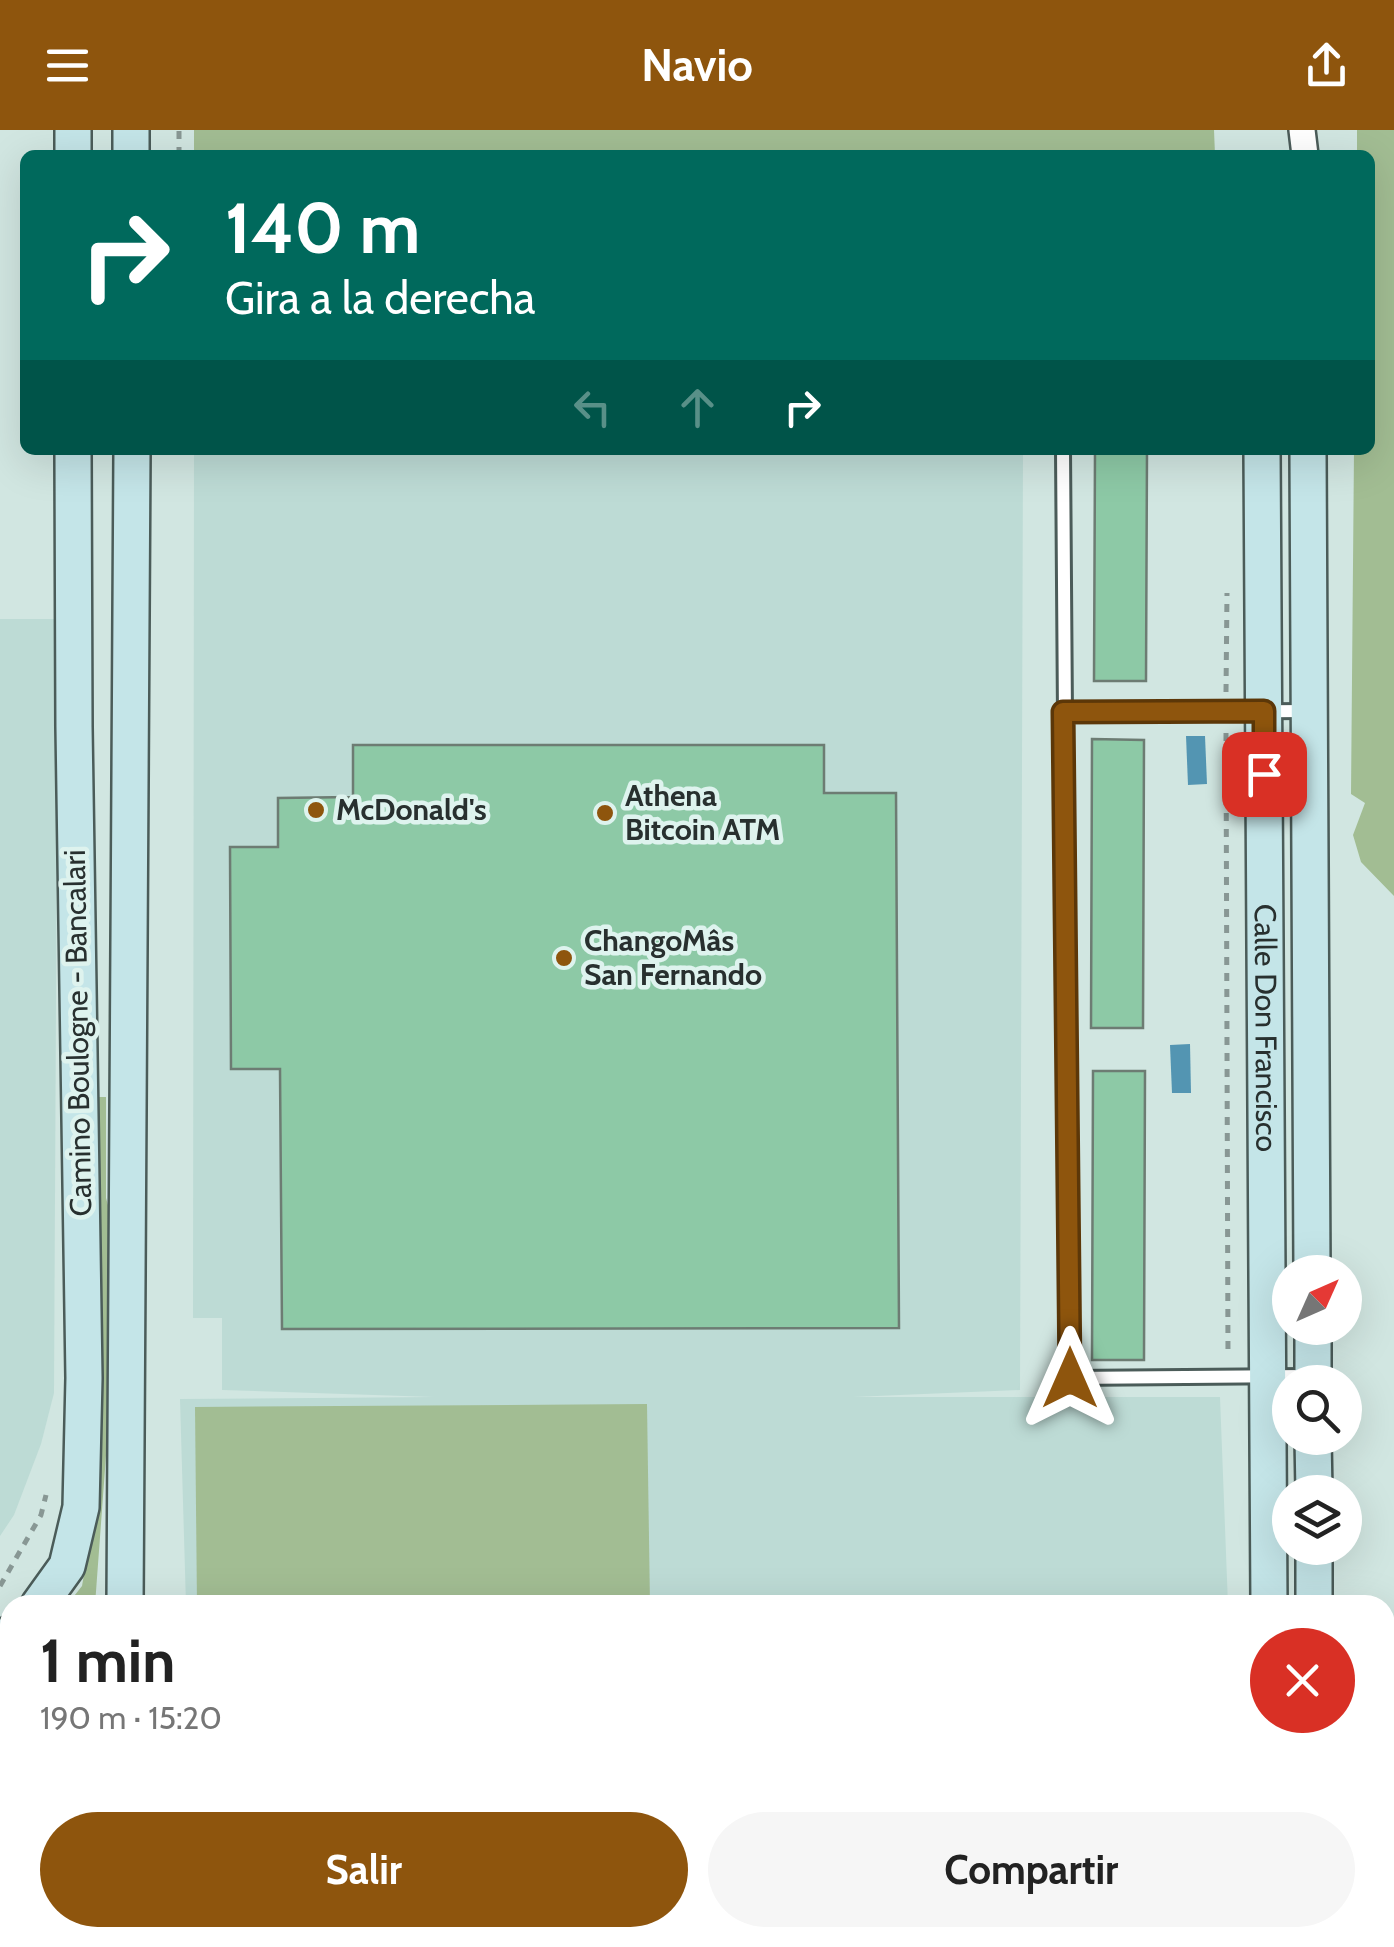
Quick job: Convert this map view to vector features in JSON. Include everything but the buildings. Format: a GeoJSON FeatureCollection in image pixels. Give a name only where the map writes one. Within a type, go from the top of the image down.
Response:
{"type":"FeatureCollection","features":[{"type":"Feature","properties":{"kind":"main road","name":"Camino Boulogne - Bancalari"},"geometry":{"type":"LineString","coordinates":[[47,1595],[66,1566],[82,1506],[84,1378],[73,455]]}},
{"type":"Feature","properties":{"kind":"main road","name":"Camino Boulogne - Bancalari"},"geometry":{"type":"LineString","coordinates":[[125,1595],[132,455]]}},
{"type":"Feature","properties":{"kind":"main road","name":"Calle Don Francisco"},"geometry":{"type":"LineString","coordinates":[[1262,455],[1269,1595]]}},
{"type":"Feature","properties":{"kind":"main road","name":"Calle Don Francisco"},"geometry":{"type":"LineString","coordinates":[[1308,455],[1312,1255]]}},
{"type":"Feature","properties":{"kind":"main road"},"geometry":{"type":"LineString","coordinates":[[1314,1565],[1314,1595]]}},
{"type":"Feature","properties":{"kind":"lane"},"geometry":{"type":"LineString","coordinates":[[1063,455],[1070,1378],[1272,1377]]}},
{"type":"Feature","properties":{"kind":"lane"},"geometry":{"type":"LineString","coordinates":[[1063,712],[1310,711]]}},
{"type":"Feature","properties":{"kind":"path"},"geometry":{"type":"LineString","coordinates":[[1227,591],[1228,1377]]}},
{"type":"Feature","properties":{"kind":"shaded area"},"geometry":{"type":"Polygon","coordinates":[[[194,455],[1023,455],[1020,1390],[853,1397],[1220,1397],[1228,1595],[186,1595],[180,1399],[434,1397],[222,1390],[222,1318],[193,1318],[194,455]]]}},
{"type":"Feature","properties":{"kind":"shaded area"},"geometry":{"type":"Polygon","coordinates":[[[0,619],[58,619],[54,1393],[41,1444],[14,1515],[0,1536],[0,619]]]}},
{"type":"Feature","properties":{"kind":"green space"},"geometry":{"type":"Polygon","coordinates":[[[194,130],[1214,130],[1215,150],[194,150],[194,130]]]}},
{"type":"Feature","properties":{"kind":"green space"},"geometry":{"type":"Polygon","coordinates":[[[1357,130],[1394,130],[1394,896],[1361,862],[1353,835],[1365,803],[1351,794],[1354,455],[1375,455],[1375,150],[1357,150],[1357,130]]]}},
{"type":"Feature","properties":{"kind":"green space"},"geometry":{"type":"Polygon","coordinates":[[[91,1097],[106,1097],[106,1198],[121,1252],[96,1595],[75,1595],[82,1586],[91,1534],[91,1097]]]}},
{"type":"Feature","properties":{"kind":"green space"},"geometry":{"type":"Polygon","coordinates":[[[647,1404],[650,1595],[197,1595],[195,1407],[647,1404]]]}},
{"type":"Feature","properties":{"kind":"water"},"geometry":{"type":"Polygon","coordinates":[[[1186,736],[1205,736],[1207,784],[1188,785],[1186,736]]]}},
{"type":"Feature","properties":{"kind":"water"},"geometry":{"type":"Polygon","coordinates":[[[1190,1044],[1191,1093],[1172,1093],[1170,1045],[1190,1044]]]}},
{"type":"Feature","properties":{"kind":"place","name":"McDonald's"},"geometry":{"type":"Point","coordinates":[316,810]}},
{"type":"Feature","properties":{"kind":"place","name":"Athena Bitcoin ATM"},"geometry":{"type":"Point","coordinates":[605,813]}},
{"type":"Feature","properties":{"kind":"place","name":"ChangoMâs San Fernando"},"geometry":{"type":"Point","coordinates":[564,958]}},
{"type":"Feature","properties":{"kind":"route"},"geometry":{"type":"LineString","coordinates":[[1070,1378],[1063,712],[1264,711],[1264,774]]}}]}
